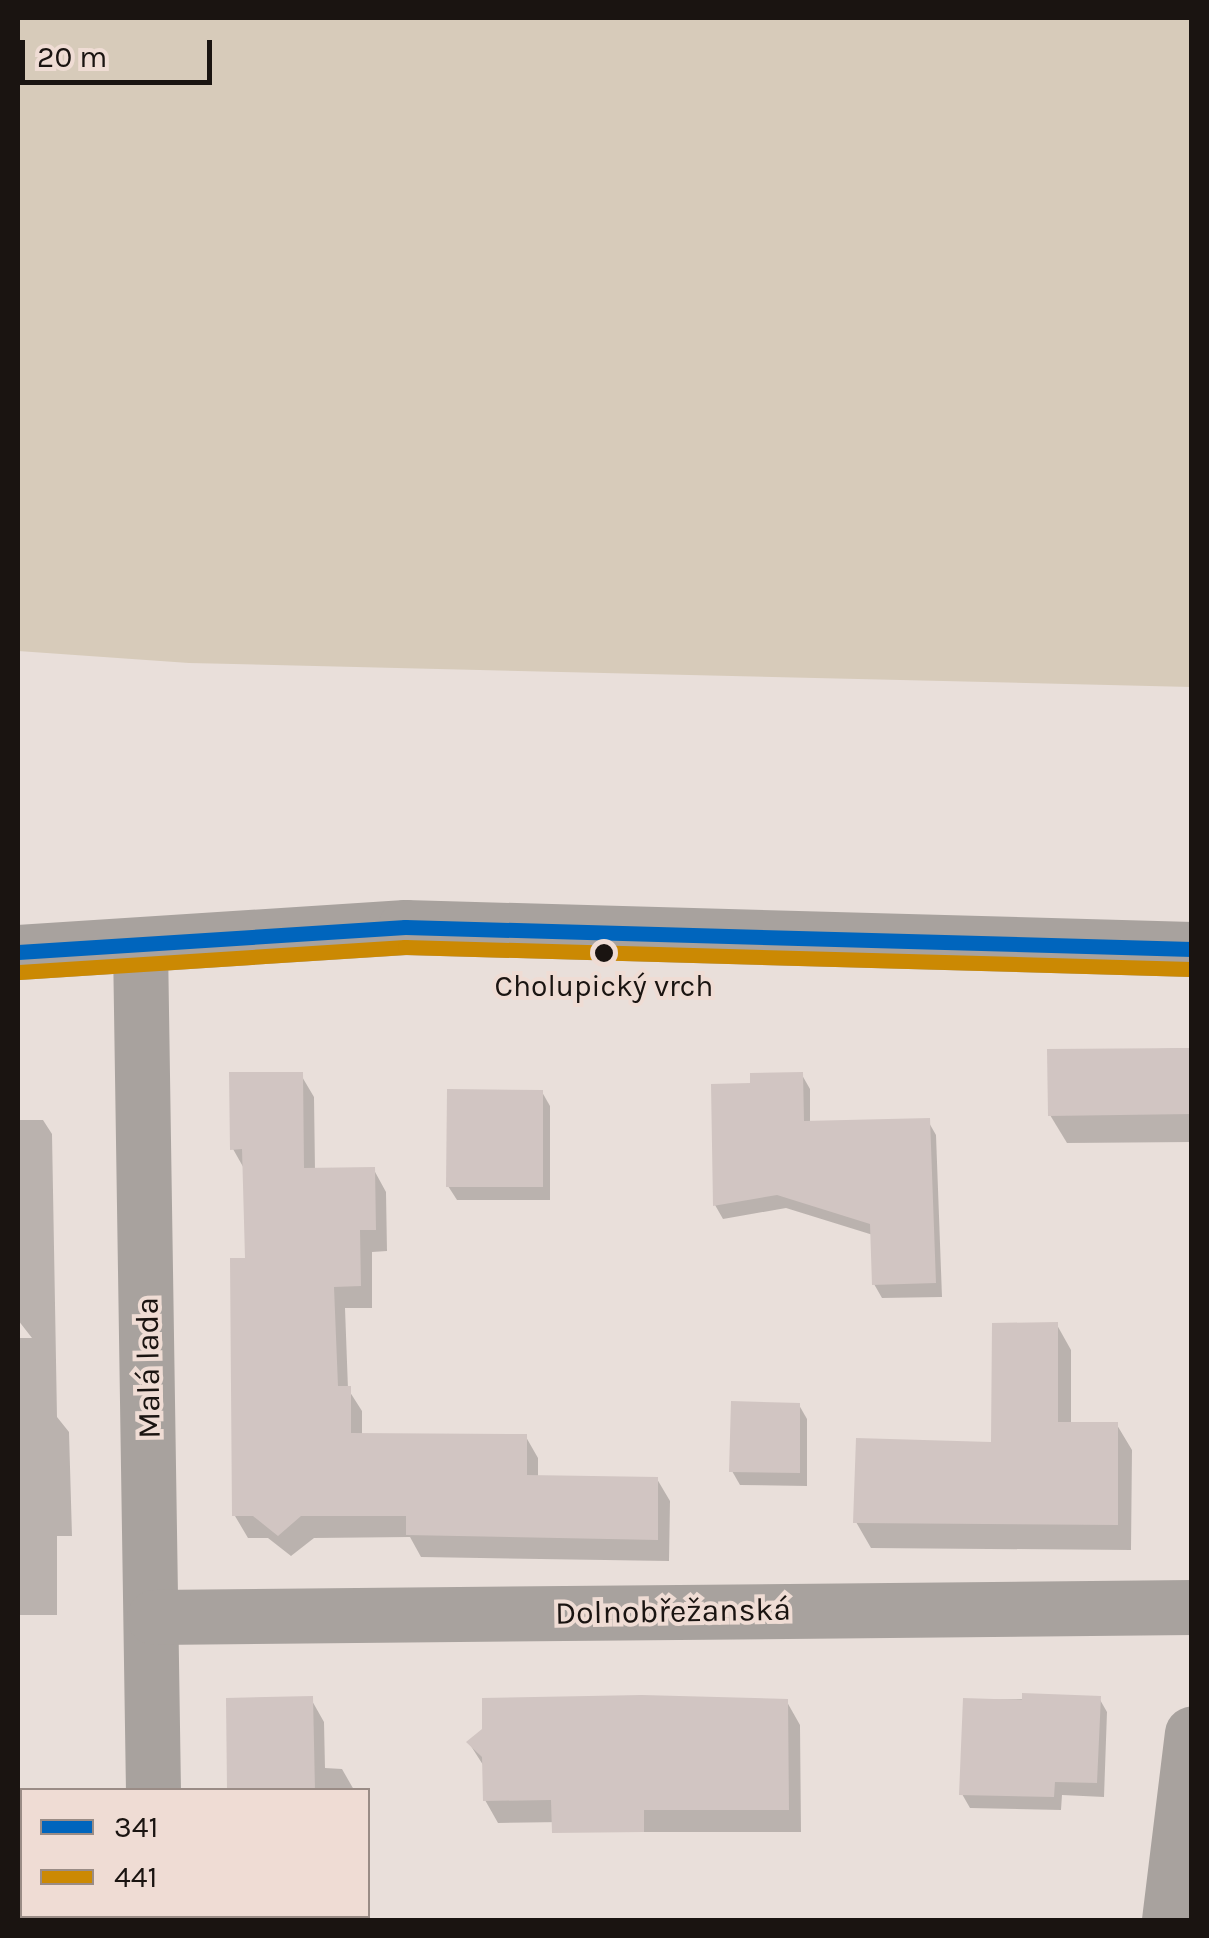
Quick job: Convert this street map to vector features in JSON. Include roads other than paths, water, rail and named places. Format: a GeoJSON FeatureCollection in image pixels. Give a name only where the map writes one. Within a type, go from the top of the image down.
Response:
{"type":"FeatureCollection","features":[{"type":"Feature","properties":{"kind":"street"},"geometry":{"type":"LineString","coordinates":[[18,952],[405,927],[1192,949]]}},
{"type":"Feature","properties":{"kind":"street","name":"Malá lada"},"geometry":{"type":"LineString","coordinates":[[140,945],[154,1617],[153,1788]]}},
{"type":"Feature","properties":{"kind":"street","name":"Dolnobřežanská"},"geometry":{"type":"LineString","coordinates":[[154,1617],[1192,1607]]}},
{"type":"Feature","properties":{"kind":"street"},"geometry":{"type":"LineString","coordinates":[[1169,1920],[1192,1734]]}},
{"type":"Feature","properties":{"kind":"place","name":"Cholupický vrch"},"geometry":{"type":"Point","coordinates":[604,953]}}]}
